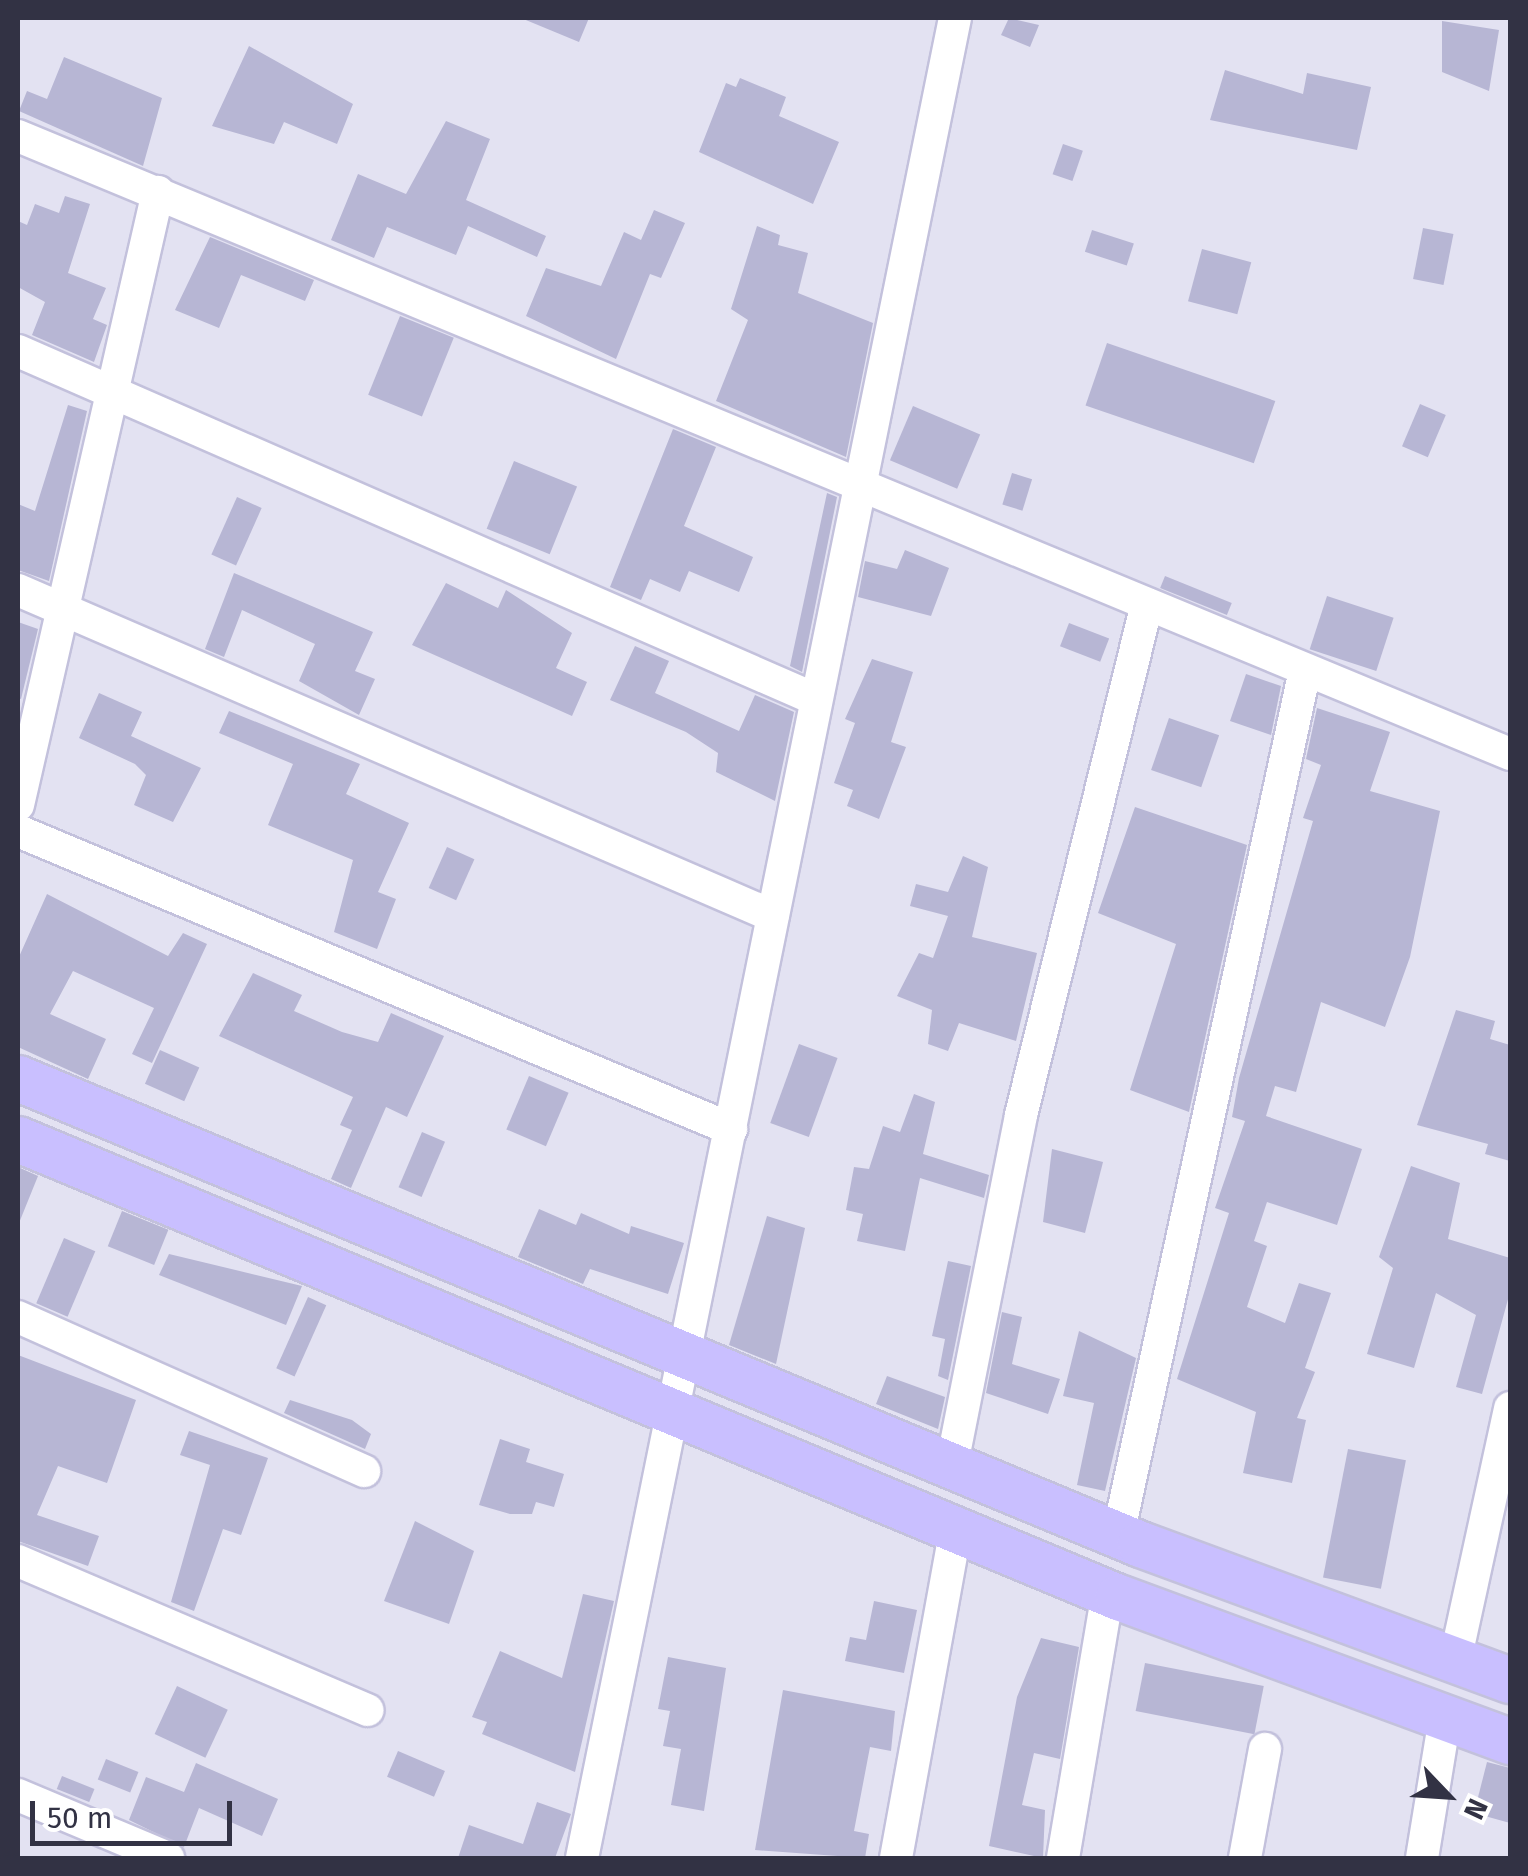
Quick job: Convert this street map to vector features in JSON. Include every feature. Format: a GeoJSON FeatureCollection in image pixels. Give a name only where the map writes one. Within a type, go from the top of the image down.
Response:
{"type":"FeatureCollection","features":[{"type":"Feature","properties":{"kind":"main road"},"geometry":{"type":"LineString","coordinates":[[18,1078],[1118,1535],[1510,1680]]}},
{"type":"Feature","properties":{"kind":"main road"},"geometry":{"type":"LineString","coordinates":[[18,1139],[1108,1592],[1510,1741]]}},
{"type":"Feature","properties":{"kind":"street"},"geometry":{"type":"LineString","coordinates":[[582,1858],[955,18]]}},
{"type":"Feature","properties":{"kind":"street"},"geometry":{"type":"LineString","coordinates":[[18,136],[1510,754]]}},
{"type":"Feature","properties":{"kind":"street"},"geometry":{"type":"LineString","coordinates":[[18,805],[158,192]]}},
{"type":"Feature","properties":{"kind":"street"},"geometry":{"type":"LineString","coordinates":[[18,350],[113,388],[816,699]]}},
{"type":"Feature","properties":{"kind":"street"},"geometry":{"type":"LineString","coordinates":[[18,590],[773,916]]}},
{"type":"Feature","properties":{"kind":"street"},"geometry":{"type":"LineString","coordinates":[[952,1464],[1021,1115],[1147,604]]}},
{"type":"Feature","properties":{"kind":"street"},"geometry":{"type":"LineString","coordinates":[[1118,1535],[1306,670]]}},
{"type":"Feature","properties":{"kind":"street"},"geometry":{"type":"LineString","coordinates":[[18,830],[732,1129]]}},
{"type":"Feature","properties":{"kind":"street"},"geometry":{"type":"LineString","coordinates":[[18,1317],[364,1472]]}},
{"type":"Feature","properties":{"kind":"street"},"geometry":{"type":"LineString","coordinates":[[1455,1660],[1510,1408]]}},
{"type":"Feature","properties":{"kind":"street"},"geometry":{"type":"LineString","coordinates":[[896,1858],[956,1528]]}},
{"type":"Feature","properties":{"kind":"street"},"geometry":{"type":"LineString","coordinates":[[18,1561],[368,1710]]}},
{"type":"Feature","properties":{"kind":"street"},"geometry":{"type":"LineString","coordinates":[[1063,1858],[1108,1592]]}},
{"type":"Feature","properties":{"kind":"street"},"geometry":{"type":"LineString","coordinates":[[1422,1858],[1446,1718]]}},
{"type":"Feature","properties":{"kind":"street"},"geometry":{"type":"LineString","coordinates":[[1246,1858],[1265,1749]]}},
{"type":"Feature","properties":{"kind":"street"},"geometry":{"type":"LineString","coordinates":[[18,1795],[168,1858]]}},
{"type":"Feature","properties":{"kind":"building"},"geometry":{"type":"Polygon","coordinates":[[[521,18],[589,18],[579,42],[521,18]]]}},
{"type":"Feature","properties":{"kind":"building"},"geometry":{"type":"Polygon","coordinates":[[[1009,18],[1039,25],[1030,47],[1001,35],[1009,18]]]}},
{"type":"Feature","properties":{"kind":"building"},"geometry":{"type":"Polygon","coordinates":[[[1442,21],[1499,30],[1489,91],[1442,72],[1442,21]]]}},
{"type":"Feature","properties":{"kind":"building"},"geometry":{"type":"Polygon","coordinates":[[[249,46],[353,104],[337,144],[284,122],[274,144],[212,126],[249,46]]]}},
{"type":"Feature","properties":{"kind":"building"},"geometry":{"type":"Polygon","coordinates":[[[64,57],[162,98],[143,166],[19,111],[27,91],[47,99],[64,57]]]}},
{"type":"Feature","properties":{"kind":"building"},"geometry":{"type":"Polygon","coordinates":[[[1225,70],[1303,94],[1307,73],[1371,87],[1357,150],[1210,120],[1225,70]]]}},
{"type":"Feature","properties":{"kind":"building"},"geometry":{"type":"Polygon","coordinates":[[[740,78],[786,97],[779,116],[839,142],[813,204],[699,152],[726,83],[736,87],[740,78]]]}},
{"type":"Feature","properties":{"kind":"building"},"geometry":{"type":"Polygon","coordinates":[[[446,121],[490,139],[466,200],[546,236],[537,257],[468,226],[456,255],[387,227],[374,258],[331,240],[358,174],[406,194],[446,121]]]}},
{"type":"Feature","properties":{"kind":"building"},"geometry":{"type":"Polygon","coordinates":[[[1063,144],[1083,151],[1072,181],[1053,174],[1063,144]]]}},
{"type":"Feature","properties":{"kind":"building"},"geometry":{"type":"Polygon","coordinates":[[[65,196],[90,204],[68,273],[106,288],[93,319],[107,325],[94,362],[32,335],[45,302],[18,287],[18,221],[27,225],[35,204],[59,213],[65,196]]]}},
{"type":"Feature","properties":{"kind":"building"},"geometry":{"type":"Polygon","coordinates":[[[654,210],[685,223],[661,278],[650,274],[616,359],[526,316],[546,268],[601,286],[624,232],[641,240],[654,210]]]}},
{"type":"Feature","properties":{"kind":"building"},"geometry":{"type":"Polygon","coordinates":[[[757,226],[780,235],[778,245],[808,253],[798,293],[873,323],[846,457],[716,401],[748,320],[731,309],[757,226]]]}},
{"type":"Feature","properties":{"kind":"building"},"geometry":{"type":"Polygon","coordinates":[[[1423,228],[1453,234],[1444,285],[1413,279],[1423,228]]]}},
{"type":"Feature","properties":{"kind":"building"},"geometry":{"type":"Polygon","coordinates":[[[1092,230],[1134,244],[1127,265],[1085,252],[1092,230]]]}},
{"type":"Feature","properties":{"kind":"building"},"geometry":{"type":"Polygon","coordinates":[[[210,237],[314,280],[305,301],[241,275],[219,328],[175,310],[210,237]]]}},
{"type":"Feature","properties":{"kind":"building"},"geometry":{"type":"Polygon","coordinates":[[[1202,249],[1251,262],[1237,314],[1188,301],[1202,249]]]}},
{"type":"Feature","properties":{"kind":"building"},"geometry":{"type":"Polygon","coordinates":[[[400,316],[454,338],[422,417],[368,395],[400,316]]]}},
{"type":"Feature","properties":{"kind":"building"},"geometry":{"type":"Polygon","coordinates":[[[1107,343],[1275,401],[1254,463],[1086,405],[1107,343]]]}},
{"type":"Feature","properties":{"kind":"building"},"geometry":{"type":"Polygon","coordinates":[[[1420,404],[1446,415],[1428,457],[1402,446],[1420,404]]]}},
{"type":"Feature","properties":{"kind":"building"},"geometry":{"type":"Polygon","coordinates":[[[68,405],[87,411],[49,581],[18,570],[18,504],[35,511],[68,405]]]}},
{"type":"Feature","properties":{"kind":"building"},"geometry":{"type":"Polygon","coordinates":[[[913,406],[980,435],[957,489],[890,460],[913,406]]]}},
{"type":"Feature","properties":{"kind":"building"},"geometry":{"type":"Polygon","coordinates":[[[673,429],[716,447],[684,526],[753,557],[739,592],[689,571],[680,592],[650,579],[641,600],[610,587],[673,429]]]}},
{"type":"Feature","properties":{"kind":"building"},"geometry":{"type":"Polygon","coordinates":[[[514,461],[577,486],[550,554],[487,529],[514,461]]]}},
{"type":"Feature","properties":{"kind":"building"},"geometry":{"type":"Polygon","coordinates":[[[1012,473],[1032,479],[1022,511],[1002,505],[1012,473]]]}},
{"type":"Feature","properties":{"kind":"building"},"geometry":{"type":"Polygon","coordinates":[[[827,493],[837,497],[802,672],[790,666],[827,493]]]}},
{"type":"Feature","properties":{"kind":"building"},"geometry":{"type":"Polygon","coordinates":[[[237,497],[262,508],[236,566],[211,555],[237,497]]]}},
{"type":"Feature","properties":{"kind":"building"},"geometry":{"type":"Polygon","coordinates":[[[905,550],[949,568],[931,616],[858,597],[865,561],[897,569],[905,550]]]}},
{"type":"Feature","properties":{"kind":"building"},"geometry":{"type":"Polygon","coordinates":[[[234,573],[373,632],[355,671],[375,679],[359,715],[299,681],[315,644],[242,610],[224,657],[205,649],[234,573]]]}},
{"type":"Feature","properties":{"kind":"building"},"geometry":{"type":"Polygon","coordinates":[[[1165,576],[1232,603],[1227,615],[1160,588],[1165,576]]]}},
{"type":"Feature","properties":{"kind":"building"},"geometry":{"type":"Polygon","coordinates":[[[446,583],[498,608],[506,590],[572,633],[556,668],[587,682],[572,716],[412,645],[446,583]]]}},
{"type":"Feature","properties":{"kind":"building"},"geometry":{"type":"Polygon","coordinates":[[[1327,596],[1394,618],[1376,671],[1310,649],[1327,596]]]}},
{"type":"Feature","properties":{"kind":"building"},"geometry":{"type":"Polygon","coordinates":[[[18,622],[38,629],[21,699],[18,698],[18,622]]]}},
{"type":"Feature","properties":{"kind":"building"},"geometry":{"type":"Polygon","coordinates":[[[1069,623],[1109,638],[1100,662],[1060,646],[1069,623]]]}},
{"type":"Feature","properties":{"kind":"building"},"geometry":{"type":"Polygon","coordinates":[[[635,646],[669,661],[655,693],[739,731],[755,695],[794,712],[775,801],[716,772],[718,753],[686,732],[610,700],[635,646]]]}},
{"type":"Feature","properties":{"kind":"building"},"geometry":{"type":"Polygon","coordinates":[[[872,659],[913,672],[891,742],[906,747],[879,819],[847,806],[853,790],[834,783],[855,723],[845,719],[872,659]]]}},
{"type":"Feature","properties":{"kind":"building"},"geometry":{"type":"Polygon","coordinates":[[[1246,674],[1281,686],[1271,735],[1230,721],[1246,674]]]}},
{"type":"Feature","properties":{"kind":"building"},"geometry":{"type":"Polygon","coordinates":[[[99,693],[142,712],[131,736],[201,768],[173,822],[134,805],[146,775],[135,764],[79,738],[99,693]]]}},
{"type":"Feature","properties":{"kind":"building"},"geometry":{"type":"Polygon","coordinates":[[[1317,708],[1390,732],[1370,791],[1440,811],[1410,957],[1385,1027],[1321,1002],[1296,1092],[1275,1086],[1266,1116],[1362,1149],[1337,1225],[1267,1202],[1254,1241],[1267,1246],[1247,1307],[1285,1323],[1299,1283],[1331,1293],[1305,1368],[1315,1372],[1297,1418],[1306,1420],[1292,1483],[1243,1473],[1256,1412],[1177,1379],[1229,1213],[1215,1208],[1245,1121],[1232,1117],[1239,1078],[1313,821],[1303,818],[1321,765],[1306,759],[1317,708]]]}},
{"type":"Feature","properties":{"kind":"building"},"geometry":{"type":"Polygon","coordinates":[[[229,711],[360,764],[346,794],[409,823],[378,892],[396,899],[377,949],[334,932],[353,860],[268,825],[293,764],[219,733],[229,711]]]}},
{"type":"Feature","properties":{"kind":"building"},"geometry":{"type":"Polygon","coordinates":[[[1169,718],[1219,735],[1201,787],[1151,770],[1169,718]]]}},
{"type":"Feature","properties":{"kind":"building"},"geometry":{"type":"Polygon","coordinates":[[[1135,807],[1247,845],[1189,1112],[1130,1090],[1176,944],[1098,913],[1135,807]]]}},
{"type":"Feature","properties":{"kind":"building"},"geometry":{"type":"Polygon","coordinates":[[[447,847],[474,859],[456,900],[429,888],[447,847]]]}},
{"type":"Feature","properties":{"kind":"building"},"geometry":{"type":"Polygon","coordinates":[[[963,856],[988,867],[972,937],[1037,953],[1016,1041],[959,1023],[948,1051],[928,1044],[932,1010],[897,996],[919,953],[933,958],[948,916],[910,906],[916,884],[948,892],[963,856]]]}},
{"type":"Feature","properties":{"kind":"building"},"geometry":{"type":"Polygon","coordinates":[[[47,894],[168,956],[183,933],[207,944],[152,1063],[132,1054],[154,1008],[73,971],[50,1014],[106,1039],[88,1079],[18,1047],[18,959],[47,894]]]}},
{"type":"Feature","properties":{"kind":"building"},"geometry":{"type":"Polygon","coordinates":[[[253,973],[302,995],[294,1011],[342,1032],[378,1042],[391,1013],[444,1036],[407,1117],[386,1107],[351,1188],[331,1179],[352,1130],[340,1125],[353,1097],[219,1036],[253,973]]]}},
{"type":"Feature","properties":{"kind":"building"},"geometry":{"type":"Polygon","coordinates":[[[1456,1010],[1495,1021],[1490,1039],[1510,1045],[1510,1161],[1485,1154],[1488,1144],[1417,1125],[1456,1010]]]}},
{"type":"Feature","properties":{"kind":"building"},"geometry":{"type":"Polygon","coordinates":[[[799,1044],[838,1058],[809,1137],[770,1123],[799,1044]]]}},
{"type":"Feature","properties":{"kind":"building"},"geometry":{"type":"Polygon","coordinates":[[[160,1050],[199,1067],[184,1101],[145,1084],[160,1050]]]}},
{"type":"Feature","properties":{"kind":"building"},"geometry":{"type":"Polygon","coordinates":[[[529,1076],[569,1093],[546,1146],[506,1129],[529,1076]]]}},
{"type":"Feature","properties":{"kind":"building"},"geometry":{"type":"Polygon","coordinates":[[[914,1094],[935,1102],[923,1154],[989,1175],[984,1198],[920,1178],[905,1251],[857,1241],[863,1214],[846,1210],[854,1167],[869,1169],[883,1126],[900,1132],[914,1094]]]}},
{"type":"Feature","properties":{"kind":"building"},"geometry":{"type":"Polygon","coordinates":[[[422,1132],[445,1142],[422,1197],[399,1187],[422,1132]]]}},
{"type":"Feature","properties":{"kind":"building"},"geometry":{"type":"Polygon","coordinates":[[[1052,1149],[1103,1162],[1085,1233],[1043,1222],[1052,1149]]]}},
{"type":"Feature","properties":{"kind":"building"},"geometry":{"type":"Polygon","coordinates":[[[1411,1166],[1460,1183],[1448,1239],[1510,1258],[1510,1292],[1482,1394],[1456,1387],[1476,1315],[1436,1293],[1414,1368],[1367,1354],[1393,1268],[1379,1257],[1411,1166]]]}},
{"type":"Feature","properties":{"kind":"building"},"geometry":{"type":"Polygon","coordinates":[[[18,1167],[38,1176],[19,1223],[18,1223],[18,1167]]]}},
{"type":"Feature","properties":{"kind":"building"},"geometry":{"type":"Polygon","coordinates":[[[539,1209],[576,1225],[581,1213],[629,1234],[631,1226],[684,1243],[668,1294],[590,1269],[583,1284],[518,1257],[539,1209]]]}},
{"type":"Feature","properties":{"kind":"building"},"geometry":{"type":"Polygon","coordinates":[[[122,1211],[168,1230],[154,1265],[108,1246],[122,1211]]]}},
{"type":"Feature","properties":{"kind":"building"},"geometry":{"type":"Polygon","coordinates":[[[767,1216],[805,1228],[776,1364],[729,1345],[767,1216]]]}},
{"type":"Feature","properties":{"kind":"building"},"geometry":{"type":"Polygon","coordinates":[[[64,1238],[95,1251],[68,1317],[36,1303],[64,1238]]]}},
{"type":"Feature","properties":{"kind":"building"},"geometry":{"type":"Polygon","coordinates":[[[169,1254],[302,1286],[286,1325],[159,1275],[169,1254]]]}},
{"type":"Feature","properties":{"kind":"building"},"geometry":{"type":"Polygon","coordinates":[[[948,1261],[971,1266],[948,1380],[938,1376],[945,1339],[932,1336],[948,1261]]]}},
{"type":"Feature","properties":{"kind":"building"},"geometry":{"type":"Polygon","coordinates":[[[308,1297],[326,1305],[295,1376],[276,1368],[308,1297]]]}},
{"type":"Feature","properties":{"kind":"building"},"geometry":{"type":"Polygon","coordinates":[[[1002,1312],[1022,1317],[1012,1364],[1060,1379],[1048,1414],[986,1393],[1002,1312]]]}},
{"type":"Feature","properties":{"kind":"building"},"geometry":{"type":"Polygon","coordinates":[[[1079,1331],[1136,1358],[1105,1491],[1077,1485],[1094,1403],[1063,1396],[1079,1331]]]}},
{"type":"Feature","properties":{"kind":"building"},"geometry":{"type":"Polygon","coordinates":[[[18,1355],[136,1400],[107,1483],[58,1466],[37,1515],[99,1536],[88,1566],[18,1541],[18,1355]]]}},
{"type":"Feature","properties":{"kind":"building"},"geometry":{"type":"Polygon","coordinates":[[[887,1376],[945,1397],[938,1429],[876,1404],[887,1376]]]}},
{"type":"Feature","properties":{"kind":"building"},"geometry":{"type":"Polygon","coordinates":[[[290,1400],[352,1420],[371,1434],[365,1449],[284,1413],[290,1400]]]}},
{"type":"Feature","properties":{"kind":"building"},"geometry":{"type":"Polygon","coordinates":[[[189,1431],[268,1458],[241,1535],[223,1529],[194,1611],[171,1602],[210,1465],[180,1455],[189,1431]]]}},
{"type":"Feature","properties":{"kind":"building"},"geometry":{"type":"Polygon","coordinates":[[[500,1439],[530,1449],[526,1462],[564,1474],[554,1507],[536,1502],[532,1514],[510,1514],[479,1505],[500,1439]]]}},
{"type":"Feature","properties":{"kind":"building"},"geometry":{"type":"Polygon","coordinates":[[[1348,1449],[1406,1460],[1381,1589],[1323,1578],[1348,1449]]]}},
{"type":"Feature","properties":{"kind":"building"},"geometry":{"type":"Polygon","coordinates":[[[415,1521],[474,1551],[449,1624],[384,1601],[415,1521]]]}},
{"type":"Feature","properties":{"kind":"building"},"geometry":{"type":"Polygon","coordinates":[[[583,1594],[614,1601],[575,1772],[482,1734],[487,1722],[472,1717],[500,1651],[562,1678],[583,1594]]]}},
{"type":"Feature","properties":{"kind":"building"},"geometry":{"type":"Polygon","coordinates":[[[874,1601],[917,1610],[904,1673],[845,1661],[850,1637],[866,1640],[874,1601]]]}},
{"type":"Feature","properties":{"kind":"building"},"geometry":{"type":"Polygon","coordinates":[[[1041,1638],[1079,1647],[1060,1759],[1034,1753],[1022,1805],[1045,1810],[1043,1858],[989,1846],[1017,1697],[1041,1638]]]}},
{"type":"Feature","properties":{"kind":"building"},"geometry":{"type":"Polygon","coordinates":[[[668,1657],[726,1668],[704,1811],[671,1805],[681,1749],[663,1746],[670,1711],[658,1709],[668,1657]]]}},
{"type":"Feature","properties":{"kind":"building"},"geometry":{"type":"Polygon","coordinates":[[[1145,1663],[1264,1686],[1254,1734],[1136,1711],[1145,1663]]]}},
{"type":"Feature","properties":{"kind":"building"},"geometry":{"type":"Polygon","coordinates":[[[177,1686],[228,1710],[205,1758],[155,1734],[177,1686]]]}},
{"type":"Feature","properties":{"kind":"building"},"geometry":{"type":"Polygon","coordinates":[[[783,1690],[895,1711],[891,1751],[870,1747],[854,1831],[869,1834],[865,1858],[755,1850],[783,1690]]]}},
{"type":"Feature","properties":{"kind":"building"},"geometry":{"type":"Polygon","coordinates":[[[398,1751],[445,1771],[434,1797],[387,1777],[398,1751]]]}},
{"type":"Feature","properties":{"kind":"building"},"geometry":{"type":"Polygon","coordinates":[[[106,1759],[138,1772],[130,1793],[98,1779],[106,1759]]]}},
{"type":"Feature","properties":{"kind":"building"},"geometry":{"type":"Polygon","coordinates":[[[1487,1762],[1510,1768],[1510,1823],[1474,1813],[1487,1762]]]}},
{"type":"Feature","properties":{"kind":"building"},"geometry":{"type":"Polygon","coordinates":[[[196,1763],[278,1799],[262,1836],[199,1808],[184,1847],[129,1820],[146,1777],[184,1792],[196,1763]]]}},
{"type":"Feature","properties":{"kind":"building"},"geometry":{"type":"Polygon","coordinates":[[[62,1776],[94,1789],[89,1802],[57,1789],[62,1776]]]}},
{"type":"Feature","properties":{"kind":"building"},"geometry":{"type":"Polygon","coordinates":[[[537,1802],[571,1814],[555,1858],[458,1858],[469,1825],[523,1844],[537,1802]]]}}]}
